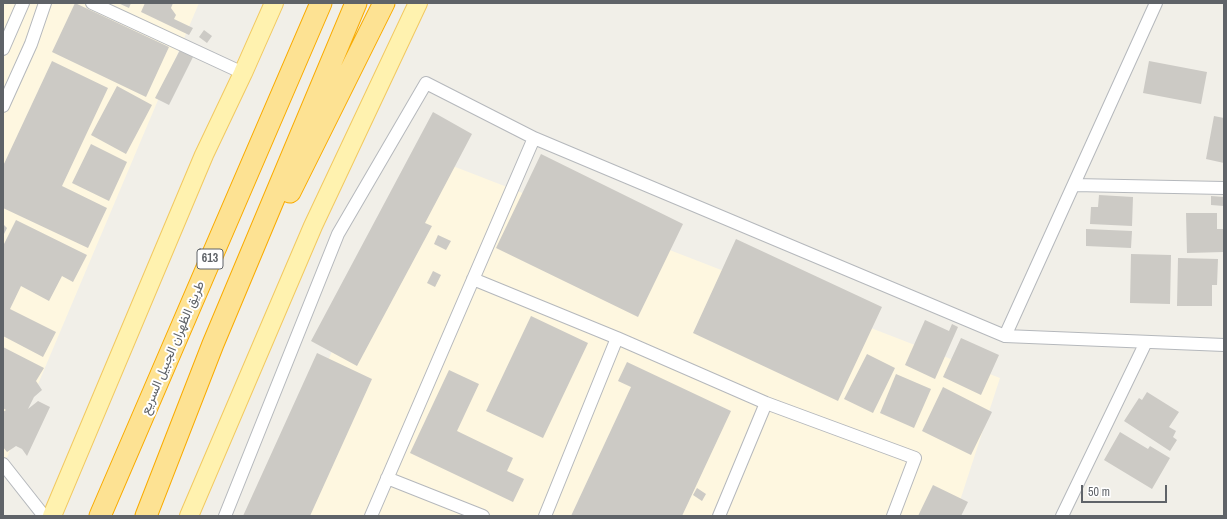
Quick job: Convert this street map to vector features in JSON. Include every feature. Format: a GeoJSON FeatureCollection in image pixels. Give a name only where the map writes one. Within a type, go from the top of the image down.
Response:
{"type":"FeatureCollection","features":[{"type":"Feature","properties":{"kind":"highway","name":"طريق الظهران الجبيل السريع"},"geometry":{"type":"LineString","coordinates":[[100,516],[322,3]]}},
{"type":"Feature","properties":{"kind":"highway"},"geometry":{"type":"LineString","coordinates":[[146,516],[213,344],[356,3]]}},
{"type":"Feature","properties":{"kind":"highway"},"geometry":{"type":"LineString","coordinates":[[213,344],[384,3]]}},
{"type":"Feature","properties":{"kind":"main road"},"geometry":{"type":"LineString","coordinates":[[52,516],[201,162],[274,3]]}},
{"type":"Feature","properties":{"kind":"main road"},"geometry":{"type":"LineString","coordinates":[[189,516],[313,226],[418,3]]}},
{"type":"Feature","properties":{"kind":"street"},"geometry":{"type":"LineString","coordinates":[[3,50],[23,3]]}},
{"type":"Feature","properties":{"kind":"street"},"geometry":{"type":"LineString","coordinates":[[3,106],[31,44],[45,3]]}},
{"type":"Feature","properties":{"kind":"street"},"geometry":{"type":"LineString","coordinates":[[92,3],[243,73]]}},
{"type":"Feature","properties":{"kind":"street"},"geometry":{"type":"LineString","coordinates":[[1005,336],[1156,3]]}},
{"type":"Feature","properties":{"kind":"street"},"geometry":{"type":"LineString","coordinates":[[225,516],[338,234],[426,83],[534,138],[1005,336],[1224,345]]}},
{"type":"Feature","properties":{"kind":"street"},"geometry":{"type":"LineString","coordinates":[[371,516],[534,138]]}},
{"type":"Feature","properties":{"kind":"street"},"geometry":{"type":"LineString","coordinates":[[1074,185],[1224,188]]}},
{"type":"Feature","properties":{"kind":"street"},"geometry":{"type":"LineString","coordinates":[[473,279],[617,338],[766,402],[915,458],[893,516]]}},
{"type":"Feature","properties":{"kind":"street"},"geometry":{"type":"LineString","coordinates":[[545,516],[617,338]]}},
{"type":"Feature","properties":{"kind":"street"},"geometry":{"type":"LineString","coordinates":[[1062,516],[1146,342]]}},
{"type":"Feature","properties":{"kind":"street"},"geometry":{"type":"LineString","coordinates":[[719,516],[766,402]]}},
{"type":"Feature","properties":{"kind":"street"},"geometry":{"type":"LineString","coordinates":[[3,464],[44,516]]}},
{"type":"Feature","properties":{"kind":"street"},"geometry":{"type":"LineString","coordinates":[[387,478],[483,516]]}},
{"type":"Feature","properties":{"kind":"shaded area"},"geometry":{"type":"Polygon","coordinates":[[[3,3],[199,3],[3,467],[3,3]]]}},
{"type":"Feature","properties":{"kind":"shaded area"},"geometry":{"type":"Polygon","coordinates":[[[427,156],[1000,378],[955,516],[262,516],[309,403],[377,251],[427,156]]]}},
{"type":"Feature","properties":{"kind":"building"},"geometry":{"type":"Polygon","coordinates":[[[75,3],[169,47],[146,97],[52,52],[75,3]]]}},
{"type":"Feature","properties":{"kind":"building"},"geometry":{"type":"Polygon","coordinates":[[[118,3],[131,3],[129,8],[118,3]]]}},
{"type":"Feature","properties":{"kind":"building"},"geometry":{"type":"Polygon","coordinates":[[[145,3],[173,3],[171,8],[176,15],[174,19],[193,28],[189,35],[141,12],[145,3]]]}},
{"type":"Feature","properties":{"kind":"building"},"geometry":{"type":"Polygon","coordinates":[[[204,30],[212,36],[207,43],[199,37],[204,30]]]}},
{"type":"Feature","properties":{"kind":"building"},"geometry":{"type":"Polygon","coordinates":[[[181,48],[194,55],[169,105],[155,98],[181,48]]]}},
{"type":"Feature","properties":{"kind":"building"},"geometry":{"type":"Polygon","coordinates":[[[52,61],[108,88],[62,186],[107,208],[88,248],[3,208],[3,166],[52,61]]]}},
{"type":"Feature","properties":{"kind":"building"},"geometry":{"type":"Polygon","coordinates":[[[1149,61],[1207,72],[1201,104],[1143,93],[1149,61]]]}},
{"type":"Feature","properties":{"kind":"building"},"geometry":{"type":"Polygon","coordinates":[[[117,86],[152,105],[126,154],[91,135],[117,86]]]}},
{"type":"Feature","properties":{"kind":"building"},"geometry":{"type":"Polygon","coordinates":[[[433,112],[472,134],[425,223],[432,226],[357,366],[311,341],[433,112]]]}},
{"type":"Feature","properties":{"kind":"building"},"geometry":{"type":"Polygon","coordinates":[[[1214,116],[1224,118],[1224,163],[1206,159],[1214,116]]]}},
{"type":"Feature","properties":{"kind":"building"},"geometry":{"type":"Polygon","coordinates":[[[91,144],[127,162],[109,201],[72,183],[91,144]]]}},
{"type":"Feature","properties":{"kind":"building"},"geometry":{"type":"Polygon","coordinates":[[[541,154],[683,224],[638,317],[496,248],[541,154]]]}},
{"type":"Feature","properties":{"kind":"building"},"geometry":{"type":"Polygon","coordinates":[[[1099,195],[1133,197],[1132,226],[1090,224],[1091,207],[1098,207],[1099,195]]]}},
{"type":"Feature","properties":{"kind":"building"},"geometry":{"type":"Polygon","coordinates":[[[1211,196],[1224,197],[1224,206],[1211,205],[1211,196]]]}},
{"type":"Feature","properties":{"kind":"building"},"geometry":{"type":"Polygon","coordinates":[[[1186,213],[1217,213],[1217,229],[1224,229],[1224,252],[1187,253],[1186,213]]]}},
{"type":"Feature","properties":{"kind":"building"},"geometry":{"type":"Polygon","coordinates":[[[16,220],[87,255],[73,282],[62,276],[49,301],[21,286],[10,309],[56,332],[43,357],[3,336],[3,246],[16,220]]]}},
{"type":"Feature","properties":{"kind":"building"},"geometry":{"type":"Polygon","coordinates":[[[3,224],[7,228],[3,236],[3,224]]]}},
{"type":"Feature","properties":{"kind":"building"},"geometry":{"type":"Polygon","coordinates":[[[1086,229],[1132,231],[1131,248],[1086,246],[1086,229]]]}},
{"type":"Feature","properties":{"kind":"building"},"geometry":{"type":"Polygon","coordinates":[[[438,235],[451,241],[446,250],[434,244],[438,235]]]}},
{"type":"Feature","properties":{"kind":"building"},"geometry":{"type":"Polygon","coordinates":[[[736,239],[882,307],[838,401],[693,333],[736,239]]]}},
{"type":"Feature","properties":{"kind":"building"},"geometry":{"type":"Polygon","coordinates":[[[1131,254],[1171,255],[1170,304],[1130,303],[1131,254]]]}},
{"type":"Feature","properties":{"kind":"building"},"geometry":{"type":"Polygon","coordinates":[[[1178,258],[1218,259],[1217,285],[1212,285],[1212,306],[1177,306],[1178,258]]]}},
{"type":"Feature","properties":{"kind":"building"},"geometry":{"type":"Polygon","coordinates":[[[433,271],[441,275],[435,287],[427,283],[433,271]]]}},
{"type":"Feature","properties":{"kind":"building"},"geometry":{"type":"Polygon","coordinates":[[[531,316],[588,343],[543,438],[486,411],[531,316]]]}},
{"type":"Feature","properties":{"kind":"building"},"geometry":{"type":"Polygon","coordinates":[[[925,320],[949,331],[952,324],[958,327],[935,379],[905,365],[925,320]]]}},
{"type":"Feature","properties":{"kind":"building"},"geometry":{"type":"Polygon","coordinates":[[[961,338],[999,355],[981,395],[943,377],[961,338]]]}},
{"type":"Feature","properties":{"kind":"building"},"geometry":{"type":"Polygon","coordinates":[[[3,347],[44,368],[36,381],[42,390],[34,397],[28,409],[38,401],[50,407],[27,456],[22,449],[16,446],[7,452],[3,447],[3,412],[6,410],[3,408],[3,347]]]}},
{"type":"Feature","properties":{"kind":"building"},"geometry":{"type":"Polygon","coordinates":[[[317,353],[372,379],[310,516],[243,516],[317,353]]]}},
{"type":"Feature","properties":{"kind":"building"},"geometry":{"type":"Polygon","coordinates":[[[867,354],[895,368],[873,413],[844,399],[867,354]]]}},
{"type":"Feature","properties":{"kind":"building"},"geometry":{"type":"Polygon","coordinates":[[[627,362],[731,411],[682,516],[571,516],[631,387],[618,381],[627,362]]]}},
{"type":"Feature","properties":{"kind":"building"},"geometry":{"type":"Polygon","coordinates":[[[449,370],[479,384],[457,431],[513,458],[507,471],[524,479],[513,502],[410,453],[449,370]]]}},
{"type":"Feature","properties":{"kind":"building"},"geometry":{"type":"Polygon","coordinates":[[[896,374],[931,389],[914,428],[880,413],[896,374]]]}},
{"type":"Feature","properties":{"kind":"building"},"geometry":{"type":"Polygon","coordinates":[[[943,387],[992,412],[971,455],[922,431],[943,387]]]}},
{"type":"Feature","properties":{"kind":"building"},"geometry":{"type":"Polygon","coordinates":[[[1147,392],[1179,412],[1169,427],[1176,431],[1173,437],[1177,440],[1170,451],[1124,421],[1139,398],[1142,400],[1147,392]]]}},
{"type":"Feature","properties":{"kind":"building"},"geometry":{"type":"Polygon","coordinates":[[[1120,432],[1148,449],[1150,446],[1170,458],[1152,489],[1104,460],[1120,432]]]}},
{"type":"Feature","properties":{"kind":"building"},"geometry":{"type":"Polygon","coordinates":[[[933,485],[968,502],[961,516],[918,516],[933,485]]]}},
{"type":"Feature","properties":{"kind":"building"},"geometry":{"type":"Polygon","coordinates":[[[697,488],[706,494],[702,501],[693,495],[697,488]]]}}]}
